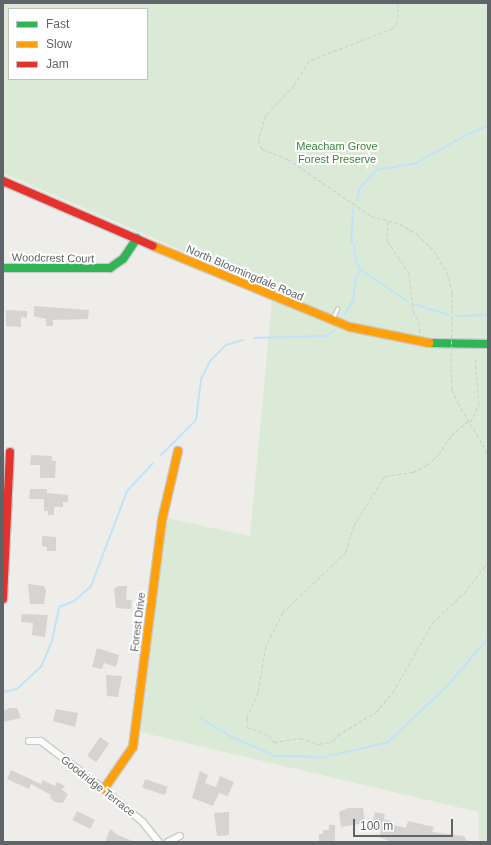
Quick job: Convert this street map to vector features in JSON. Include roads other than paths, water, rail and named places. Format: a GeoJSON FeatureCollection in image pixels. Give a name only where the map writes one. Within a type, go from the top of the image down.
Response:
{"type":"FeatureCollection","features":[{"type":"Feature","properties":{"kind":"street","name":"North Bloomingdale Road"},"geometry":{"type":"LineString","coordinates":[[3,181],[332,320],[406,341],[446,345],[488,344]]}},
{"type":"Feature","properties":{"kind":"street","name":"Woodcrest Court"},"geometry":{"type":"LineString","coordinates":[[3,268],[90,270],[110,268],[124,259],[136,238]]}},
{"type":"Feature","properties":{"kind":"street","name":"Forest Drive"},"geometry":{"type":"LineString","coordinates":[[104,789],[126,761],[133,747],[162,520],[178,451]]}},
{"type":"Feature","properties":{"kind":"street"},"geometry":{"type":"LineString","coordinates":[[3,599],[10,452]]}},
{"type":"Feature","properties":{"kind":"street","name":"Goodridge Terrace"},"geometry":{"type":"LineString","coordinates":[[29,741],[41,741],[104,789],[143,822],[159,842]]}},
{"type":"Feature","properties":{"kind":"street"},"geometry":{"type":"LineString","coordinates":[[168,842],[180,836]]}},
{"type":"Feature","properties":{"kind":"lane"},"geometry":{"type":"LineString","coordinates":[[332,320],[337,309]]}},
{"type":"Feature","properties":{"kind":"waterway"},"geometry":{"type":"LineString","coordinates":[[357,201],[360,188],[376,170],[416,163],[468,134],[488,126]]}},
{"type":"Feature","properties":{"kind":"waterway"},"geometry":{"type":"LineString","coordinates":[[353,208],[351,241],[354,245],[356,262],[361,270],[408,302]]}},
{"type":"Feature","properties":{"kind":"waterway"},"geometry":{"type":"LineString","coordinates":[[345,314],[353,300],[356,277],[361,270]]}},
{"type":"Feature","properties":{"kind":"waterway"},"geometry":{"type":"LineString","coordinates":[[413,304],[448,315]]}},
{"type":"Feature","properties":{"kind":"waterway"},"geometry":{"type":"LineString","coordinates":[[457,316],[488,315]]}},
{"type":"Feature","properties":{"kind":"waterway"},"geometry":{"type":"LineString","coordinates":[[254,338],[325,336],[334,331]]}},
{"type":"Feature","properties":{"kind":"waterway"},"geometry":{"type":"LineString","coordinates":[[161,455],[196,420],[201,379],[210,361],[226,345],[243,340]]}},
{"type":"Feature","properties":{"kind":"waterway"},"geometry":{"type":"LineString","coordinates":[[3,692],[17,689],[41,667],[52,641],[59,607],[74,601],[91,586],[127,491],[153,463]]}},
{"type":"Feature","properties":{"kind":"waterway"},"geometry":{"type":"LineString","coordinates":[[201,718],[231,737],[276,756],[325,757],[388,742],[448,685],[488,638]]}},
{"type":"Feature","properties":{"kind":"park label","name":"Meacham Grove Forest Preserve"},"geometry":{"type":"Point","coordinates":[337,153]}}]}
